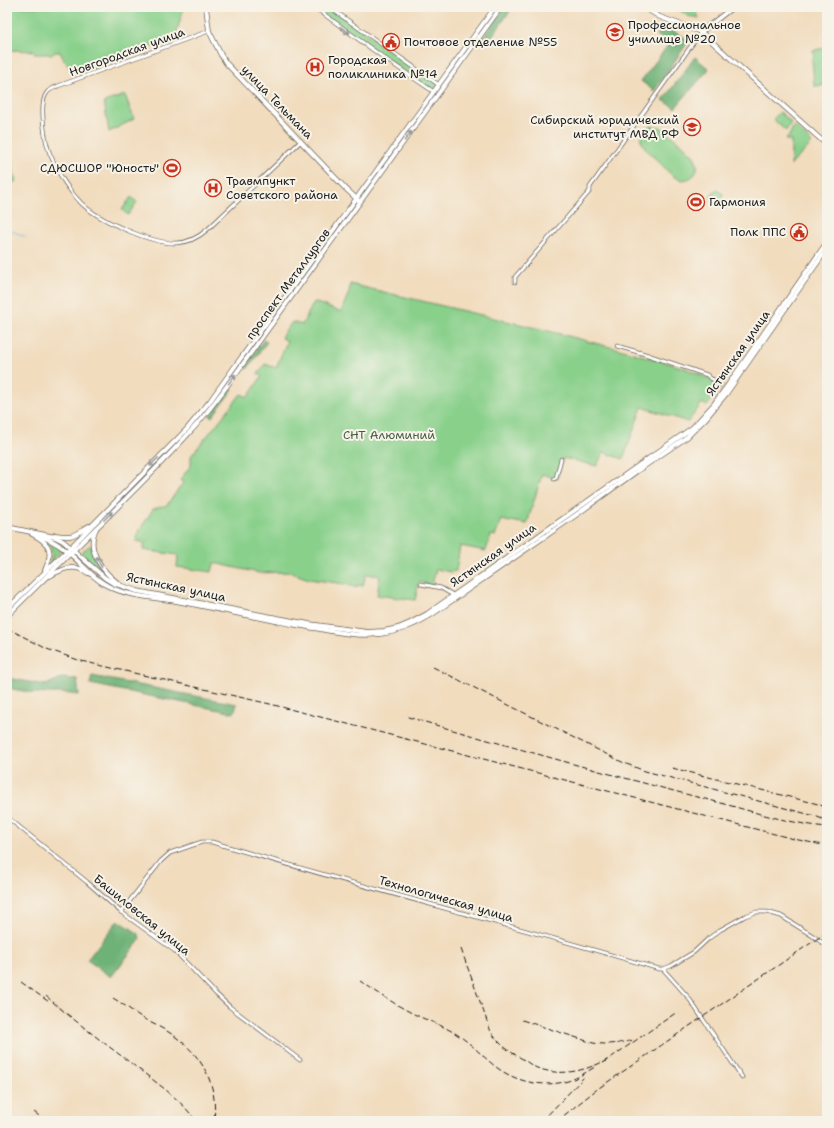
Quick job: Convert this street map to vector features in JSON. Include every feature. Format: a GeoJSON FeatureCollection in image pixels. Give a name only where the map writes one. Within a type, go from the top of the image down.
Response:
{"type":"FeatureCollection","features":[{"type":"Feature","properties":{"kind":"main road","name":"улица Тельмана"},"geometry":{"type":"LineString","coordinates":[[206,7],[209,31],[226,63],[358,200]]}},
{"type":"Feature","properties":{"kind":"main road","name":"проспект Металлургов"},"geometry":{"type":"LineString","coordinates":[[441,87],[495,7]]}},
{"type":"Feature","properties":{"kind":"main road","name":"проспект Металлургов"},"geometry":{"type":"LineString","coordinates":[[68,552],[191,424],[501,7]]}},
{"type":"Feature","properties":{"kind":"main road"},"geometry":{"type":"LineString","coordinates":[[643,7],[660,17],[701,32],[827,145]]}},
{"type":"Feature","properties":{"kind":"main road"},"geometry":{"type":"LineString","coordinates":[[701,32],[734,7]]}},
{"type":"Feature","properties":{"kind":"main road","name":"Ястынская улица"},"geometry":{"type":"LineString","coordinates":[[28,532],[54,537],[63,541],[113,584],[126,588],[309,624],[368,632],[395,629],[427,614],[692,428],[714,404],[728,385],[827,242]]}},
{"type":"Feature","properties":{"kind":"main road","name":"Ястынская улица"},"geometry":{"type":"LineString","coordinates":[[28,532],[54,541],[108,587],[127,593],[334,632],[359,635],[399,631],[414,625],[431,615],[576,515],[695,430],[726,394],[827,249]]}},
{"type":"Feature","properties":{"kind":"main road"},"geometry":{"type":"LineString","coordinates":[[814,268],[827,255]]}},
{"type":"Feature","properties":{"kind":"main road"},"geometry":{"type":"LineString","coordinates":[[7,527],[28,532],[69,536],[96,524]]}},
{"type":"Feature","properties":{"kind":"main road"},"geometry":{"type":"LineString","coordinates":[[96,524],[93,548],[98,561],[107,575],[118,584],[126,588]]}},
{"type":"Feature","properties":{"kind":"main road"},"geometry":{"type":"LineString","coordinates":[[28,532],[43,540],[48,545],[50,559],[42,574]]}},
{"type":"Feature","properties":{"kind":"main road"},"geometry":{"type":"LineString","coordinates":[[7,609],[42,574],[68,552]]}},
{"type":"Feature","properties":{"kind":"main road"},"geometry":{"type":"LineString","coordinates":[[7,615],[43,580],[68,552]]}},
{"type":"Feature","properties":{"kind":"main road"},"geometry":{"type":"LineString","coordinates":[[43,580],[59,571],[71,568],[84,570],[95,577]]}},
{"type":"Feature","properties":{"kind":"street"},"geometry":{"type":"LineString","coordinates":[[314,7],[387,60],[436,93]]}},
{"type":"Feature","properties":{"kind":"street"},"geometry":{"type":"LineString","coordinates":[[329,7],[441,87]]}},
{"type":"Feature","properties":{"kind":"street","name":"Новгородская улица"},"geometry":{"type":"LineString","coordinates":[[209,31],[51,89],[45,96],[43,107],[49,153],[69,189],[81,203],[92,212],[134,233],[160,242],[176,243],[188,241],[196,238],[208,229],[300,141]]}},
{"type":"Feature","properties":{"kind":"street"},"geometry":{"type":"LineString","coordinates":[[515,282],[515,277],[590,191],[590,187],[701,32]]}},
{"type":"Feature","properties":{"kind":"street"},"geometry":{"type":"LineString","coordinates":[[617,346],[707,375],[714,380]]}},
{"type":"Feature","properties":{"kind":"street"},"geometry":{"type":"LineString","coordinates":[[554,480],[556,478],[561,459]]}},
{"type":"Feature","properties":{"kind":"street"},"geometry":{"type":"LineString","coordinates":[[421,584],[441,588],[454,595]]}},
{"type":"Feature","properties":{"kind":"street","name":"Башиловская улица"},"geometry":{"type":"LineString","coordinates":[[7,817],[87,882],[121,912],[175,951],[230,1007],[300,1060]]}},
{"type":"Feature","properties":{"kind":"street","name":"Технологическая улица"},"geometry":{"type":"LineString","coordinates":[[121,912],[161,860],[170,853],[193,844],[212,842],[280,863],[663,969]]}},
{"type":"Feature","properties":{"kind":"street"},"geometry":{"type":"LineString","coordinates":[[742,1077],[688,997],[663,969],[671,966],[694,952],[720,930],[745,916],[756,912],[767,912],[781,916],[827,946]]}},
{"type":"Feature","properties":{"kind":"green space"},"geometry":{"type":"Polygon","coordinates":[[[7,7],[184,7],[175,38],[76,75],[64,60],[60,52],[55,52],[53,54],[35,54],[34,51],[7,50],[7,7]]]}},
{"type":"Feature","properties":{"kind":"green space"},"geometry":{"type":"Polygon","coordinates":[[[314,7],[329,7],[439,85],[434,92],[314,7]]]}},
{"type":"Feature","properties":{"kind":"green space"},"geometry":{"type":"Polygon","coordinates":[[[505,7],[513,7],[487,43],[482,39],[505,7]]]}},
{"type":"Feature","properties":{"kind":"green space"},"geometry":{"type":"Polygon","coordinates":[[[675,7],[693,7],[695,8],[699,18],[688,16],[675,7]]]}},
{"type":"Feature","properties":{"kind":"green space"},"geometry":{"type":"Polygon","coordinates":[[[663,26],[684,37],[688,42],[654,91],[641,81],[669,44],[657,35],[663,26]]]}},
{"type":"Feature","properties":{"kind":"green space"},"geometry":{"type":"Polygon","coordinates":[[[827,48],[827,85],[814,86],[812,58],[814,57],[813,50],[827,48]]]}},
{"type":"Feature","properties":{"kind":"green space"},"geometry":{"type":"Polygon","coordinates":[[[695,57],[709,69],[675,108],[663,100],[695,57]]]}},
{"type":"Feature","properties":{"kind":"green space"},"geometry":{"type":"Polygon","coordinates":[[[125,95],[134,119],[109,132],[104,102],[125,95]]]}},
{"type":"Feature","properties":{"kind":"green space"},"geometry":{"type":"Polygon","coordinates":[[[780,112],[791,122],[786,131],[773,119],[780,112]]]}},
{"type":"Feature","properties":{"kind":"green space"},"geometry":{"type":"Polygon","coordinates":[[[794,125],[812,143],[791,165],[791,140],[785,140],[789,136],[794,125]]]}},
{"type":"Feature","properties":{"kind":"green space"},"geometry":{"type":"Polygon","coordinates":[[[651,126],[660,127],[663,129],[693,155],[696,160],[697,167],[696,172],[689,179],[681,180],[674,177],[643,145],[641,135],[644,130],[651,126]]]}},
{"type":"Feature","properties":{"kind":"green space"},"geometry":{"type":"Polygon","coordinates":[[[7,147],[16,181],[13,183],[7,180],[7,147]]]}},
{"type":"Feature","properties":{"kind":"green space"},"geometry":{"type":"Polygon","coordinates":[[[717,189],[724,195],[718,203],[710,197],[717,189]]]}},
{"type":"Feature","properties":{"kind":"green space"},"geometry":{"type":"Polygon","coordinates":[[[131,197],[137,202],[128,215],[122,210],[131,197]]]}},
{"type":"Feature","properties":{"kind":"green space","name":"СНТ Алюминий"},"geometry":{"type":"Polygon","coordinates":[[[350,284],[616,348],[685,368],[723,385],[707,406],[702,403],[688,422],[642,407],[623,459],[603,452],[597,466],[563,458],[557,479],[542,474],[527,524],[502,520],[495,536],[491,535],[486,551],[460,546],[456,571],[450,572],[436,569],[432,585],[419,582],[415,600],[377,595],[380,576],[366,574],[363,586],[357,585],[357,588],[345,584],[309,579],[289,572],[259,573],[214,563],[212,572],[177,567],[178,555],[143,550],[145,543],[136,541],[138,533],[153,509],[167,505],[183,483],[180,480],[191,465],[191,456],[241,394],[248,397],[262,376],[258,374],[265,364],[276,368],[287,341],[281,337],[292,322],[302,325],[314,302],[341,312],[349,292],[350,284]]]}},
{"type":"Feature","properties":{"kind":"green space"},"geometry":{"type":"Polygon","coordinates":[[[264,339],[267,342],[247,369],[244,367],[264,339]]]}},
{"type":"Feature","properties":{"kind":"green space"},"geometry":{"type":"Polygon","coordinates":[[[230,387],[233,389],[212,417],[209,415],[230,387]]]}},
{"type":"Feature","properties":{"kind":"green space"},"geometry":{"type":"Polygon","coordinates":[[[49,543],[62,550],[50,563],[52,553],[49,543]]]}},
{"type":"Feature","properties":{"kind":"green space"},"geometry":{"type":"Polygon","coordinates":[[[91,546],[96,561],[104,575],[81,553],[91,546]]]}},
{"type":"Feature","properties":{"kind":"green space"},"geometry":{"type":"Polygon","coordinates":[[[92,676],[237,704],[234,713],[90,684],[92,676]]]}},
{"type":"Feature","properties":{"kind":"green space"},"geometry":{"type":"Polygon","coordinates":[[[7,678],[46,685],[61,678],[77,679],[79,695],[62,693],[34,693],[7,688],[7,678]]]}},
{"type":"Feature","properties":{"kind":"green space"},"geometry":{"type":"Polygon","coordinates":[[[118,920],[139,934],[140,940],[111,977],[87,960],[118,920]]]}},
{"type":"Feature","properties":{"kind":"waterway"},"geometry":{"type":"LineString","coordinates":[[7,229],[26,237]]}},
{"type":"Feature","properties":{"kind":"railway"},"geometry":{"type":"LineString","coordinates":[[7,628],[47,649],[81,661],[270,704],[794,839],[827,846]]}},
{"type":"Feature","properties":{"kind":"railway"},"geometry":{"type":"LineString","coordinates":[[433,667],[624,763],[645,771],[815,816],[827,821]]}},
{"type":"Feature","properties":{"kind":"railway"},"geometry":{"type":"LineString","coordinates":[[408,717],[661,788],[794,822],[827,827]]}},
{"type":"Feature","properties":{"kind":"railway"},"geometry":{"type":"LineString","coordinates":[[672,768],[818,804],[827,808]]}},
{"type":"Feature","properties":{"kind":"railway"},"geometry":{"type":"LineString","coordinates":[[557,1121],[596,1090],[827,932]]}},
{"type":"Feature","properties":{"kind":"railway"},"geometry":{"type":"LineString","coordinates":[[461,949],[491,1032],[508,1050],[535,1067],[546,1071],[555,1072],[573,1072],[607,1060]]}},
{"type":"Feature","properties":{"kind":"railway"},"geometry":{"type":"LineString","coordinates":[[360,981],[405,1009],[453,1032],[470,1044],[496,1067],[521,1080],[540,1084],[559,1083],[575,1078],[595,1067]]}},
{"type":"Feature","properties":{"kind":"railway"},"geometry":{"type":"LineString","coordinates":[[21,982],[49,1002]]}},
{"type":"Feature","properties":{"kind":"railway"},"geometry":{"type":"LineString","coordinates":[[46,996],[88,1031],[166,1090],[182,1104],[196,1121]]}},
{"type":"Feature","properties":{"kind":"railway"},"geometry":{"type":"LineString","coordinates":[[113,998],[144,1019],[170,1033],[191,1050],[206,1071],[210,1082],[215,1107],[214,1121]]}},
{"type":"Feature","properties":{"kind":"railway"},"geometry":{"type":"LineString","coordinates":[[603,1063],[677,1012]]}},
{"type":"Feature","properties":{"kind":"railway"},"geometry":{"type":"LineString","coordinates":[[522,1020],[593,1043],[613,1044],[633,1040]]}},
{"type":"Feature","properties":{"kind":"railway"},"geometry":{"type":"LineString","coordinates":[[542,1121],[585,1076]]}},
{"type":"Feature","properties":{"kind":"railway"},"geometry":{"type":"LineString","coordinates":[[34,1112],[46,1121]]}},
{"type":"Feature","properties":{"kind":"railway"},"geometry":{"type":"LineString","coordinates":[[706,1121],[710,1118]]}},
{"type":"Feature","properties":{"kind":"place","name":"Профессиональное училище №20"},"geometry":{"type":"Point","coordinates":[615,32]}},
{"type":"Feature","properties":{"kind":"place","name":"Почтовое отделение №55"},"geometry":{"type":"Point","coordinates":[391,42]}},
{"type":"Feature","properties":{"kind":"place","name":"Городская поликлиника №14"},"geometry":{"type":"Point","coordinates":[315,67]}},
{"type":"Feature","properties":{"kind":"place","name":"Сибирский юридический институт МВД РФ"},"geometry":{"type":"Point","coordinates":[692,127]}},
{"type":"Feature","properties":{"kind":"place","name":"СДЮСШОР \"Юность\""},"geometry":{"type":"Point","coordinates":[172,168]}},
{"type":"Feature","properties":{"kind":"place","name":"Травмпункт Советского района"},"geometry":{"type":"Point","coordinates":[213,188]}},
{"type":"Feature","properties":{"kind":"place","name":"Гармония"},"geometry":{"type":"Point","coordinates":[696,202]}},
{"type":"Feature","properties":{"kind":"place","name":"Полк ППС"},"geometry":{"type":"Point","coordinates":[799,232]}}]}
